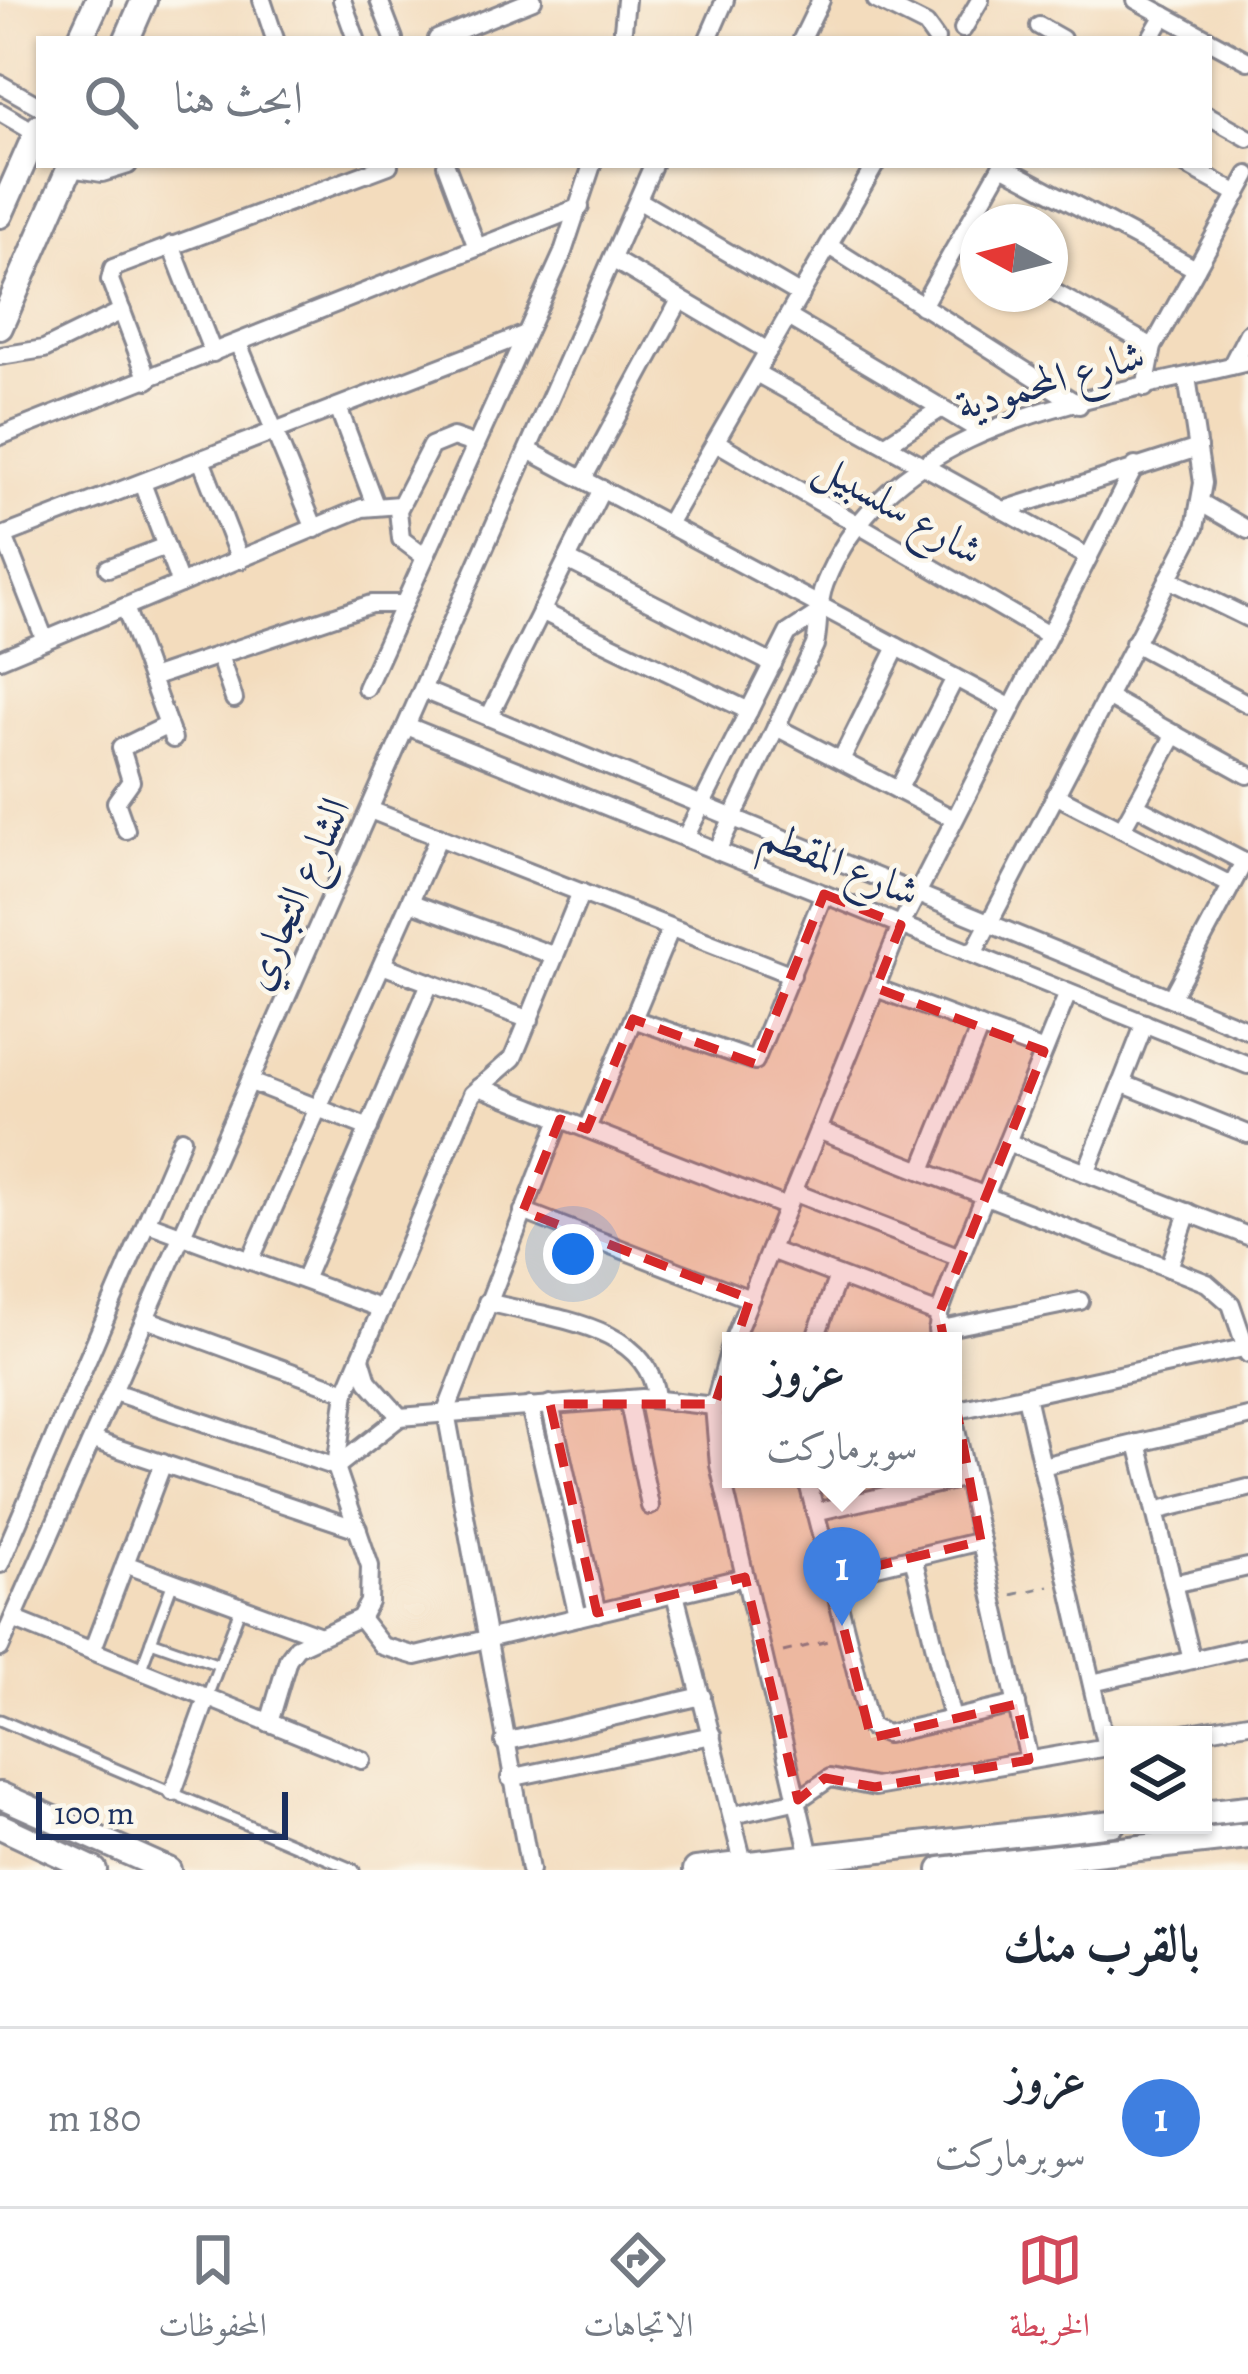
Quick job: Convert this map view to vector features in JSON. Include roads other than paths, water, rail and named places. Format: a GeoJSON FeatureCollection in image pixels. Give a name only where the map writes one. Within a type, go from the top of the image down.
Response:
{"type":"FeatureCollection","features":[{"type":"Feature","properties":{"kind":"street"},"geometry":{"type":"LineString","coordinates":[[81,36],[98,0]]}},
{"type":"Feature","properties":{"kind":"street"},"geometry":{"type":"LineString","coordinates":[[128,36],[144,0]]}},
{"type":"Feature","properties":{"kind":"street"},"geometry":{"type":"LineString","coordinates":[[262,0],[274,36]]}},
{"type":"Feature","properties":{"kind":"street"},"geometry":{"type":"LineString","coordinates":[[342,0],[355,36]]}},
{"type":"Feature","properties":{"kind":"street"},"geometry":{"type":"LineString","coordinates":[[379,0],[393,36]]}},
{"type":"Feature","properties":{"kind":"street"},"geometry":{"type":"LineString","coordinates":[[622,36],[626,0]]}},
{"type":"Feature","properties":{"kind":"street"},"geometry":{"type":"LineString","coordinates":[[709,36],[725,0]]}},
{"type":"Feature","properties":{"kind":"street"},"geometry":{"type":"LineString","coordinates":[[803,36],[821,0]]}},
{"type":"Feature","properties":{"kind":"street"},"geometry":{"type":"LineString","coordinates":[[876,0],[926,25],[934,36]]}},
{"type":"Feature","properties":{"kind":"street"},"geometry":{"type":"LineString","coordinates":[[963,28],[980,0]]}},
{"type":"Feature","properties":{"kind":"street"},"geometry":{"type":"LineString","coordinates":[[1136,0],[1201,36]]}},
{"type":"Feature","properties":{"kind":"street"},"geometry":{"type":"LineString","coordinates":[[444,36],[527,1]]}},
{"type":"Feature","properties":{"kind":"street"},"geometry":{"type":"LineString","coordinates":[[1152,36],[1164,15]]}},
{"type":"Feature","properties":{"kind":"street"},"geometry":{"type":"LineString","coordinates":[[1039,26],[1057,36]]}},
{"type":"Feature","properties":{"kind":"street"},"geometry":{"type":"LineString","coordinates":[[1212,42],[1248,61]]}},
{"type":"Feature","properties":{"kind":"street"},"geometry":{"type":"LineString","coordinates":[[0,84],[36,104]]}},
{"type":"Feature","properties":{"kind":"street"},"geometry":{"type":"LineString","coordinates":[[0,112],[36,129]]}},
{"type":"Feature","properties":{"kind":"street"},"geometry":{"type":"LineString","coordinates":[[1212,118],[1248,138]]}},
{"type":"Feature","properties":{"kind":"street"},"geometry":{"type":"LineString","coordinates":[[0,214],[36,134]]}},
{"type":"Feature","properties":{"kind":"street"},"geometry":{"type":"LineString","coordinates":[[0,327],[70,168]]}},
{"type":"Feature","properties":{"kind":"street"},"geometry":{"type":"LineString","coordinates":[[80,168],[102,173],[118,168]]}},
{"type":"Feature","properties":{"kind":"street"},"geometry":{"type":"LineString","coordinates":[[148,380],[110,280],[113,268],[381,168]]}},
{"type":"Feature","properties":{"kind":"street"},"geometry":{"type":"LineString","coordinates":[[447,168],[476,245]]}},
{"type":"Feature","properties":{"kind":"street"},"geometry":{"type":"LineString","coordinates":[[366,688],[526,334],[580,207],[591,168]]}},
{"type":"Feature","properties":{"kind":"street","name":"الشارع التجاري"},"geometry":{"type":"LineString","coordinates":[[0,1648],[652,168]]}},
{"type":"Feature","properties":{"kind":"street"},"geometry":{"type":"LineString","coordinates":[[668,524],[873,168]]}},
{"type":"Feature","properties":{"kind":"street"},"geometry":{"type":"LineString","coordinates":[[980,204],[1000,168]]}},
{"type":"Feature","properties":{"kind":"street"},"geometry":{"type":"LineString","coordinates":[[1008,168],[1196,269]]}},
{"type":"Feature","properties":{"kind":"street"},"geometry":{"type":"LineString","coordinates":[[1191,168],[1238,194]]}},
{"type":"Feature","properties":{"kind":"street"},"geometry":{"type":"LineString","coordinates":[[1145,388],[1153,347],[1248,175]]}},
{"type":"Feature","properties":{"kind":"street"},"geometry":{"type":"LineString","coordinates":[[638,200],[801,295]]}},
{"type":"Feature","properties":{"kind":"street"},"geometry":{"type":"LineString","coordinates":[[0,436],[580,207]]}},
{"type":"Feature","properties":{"kind":"street"},"geometry":{"type":"LineString","coordinates":[[922,306],[960,240]]}},
{"type":"Feature","properties":{"kind":"street"},"geometry":{"type":"LineString","coordinates":[[171,245],[213,353]]}},
{"type":"Feature","properties":{"kind":"street"},"geometry":{"type":"LineString","coordinates":[[829,246],[1078,405]]}},
{"type":"Feature","properties":{"kind":"street"},"geometry":{"type":"LineString","coordinates":[[612,259],[768,351]]}},
{"type":"Feature","properties":{"kind":"street"},"geometry":{"type":"LineString","coordinates":[[584,479],[680,300]]}},
{"type":"Feature","properties":{"kind":"street"},"geometry":{"type":"LineString","coordinates":[[1068,300],[1153,347]]}},
{"type":"Feature","properties":{"kind":"street"},"geometry":{"type":"LineString","coordinates":[[0,356],[44,349],[122,311]]}},
{"type":"Feature","properties":{"kind":"street"},"geometry":{"type":"LineString","coordinates":[[788,317],[982,432]]}},
{"type":"Feature","properties":{"kind":"street"},"geometry":{"type":"LineString","coordinates":[[1239,364],[1248,333]]}},
{"type":"Feature","properties":{"kind":"street"},"geometry":{"type":"LineString","coordinates":[[45,640],[2,537],[526,334]]}},
{"type":"Feature","properties":{"kind":"street"},"geometry":{"type":"LineString","coordinates":[[238,343],[315,529]]}},
{"type":"Feature","properties":{"kind":"street","name":"شارع المحمودية"},"geometry":{"type":"LineString","coordinates":[[816,610],[858,524],[921,463],[982,432],[1239,364]]}},
{"type":"Feature","properties":{"kind":"street"},"geometry":{"type":"LineString","coordinates":[[756,373],[1088,557]]}},
{"type":"Feature","properties":{"kind":"street"},"geometry":{"type":"LineString","coordinates":[[973,954],[1203,504],[1187,377]]}},
{"type":"Feature","properties":{"kind":"street"},"geometry":{"type":"LineString","coordinates":[[338,407],[375,505]]}},
{"type":"Feature","properties":{"kind":"street"},"geometry":{"type":"LineString","coordinates":[[886,444],[942,408]]}},
{"type":"Feature","properties":{"kind":"street"},"geometry":{"type":"LineString","coordinates":[[425,557],[401,539],[396,522],[400,505],[431,446],[453,437],[476,445]]}},
{"type":"Feature","properties":{"kind":"street","name":"شارع سلسبيل"},"geometry":{"type":"LineString","coordinates":[[716,442],[1048,635]]}},
{"type":"Feature","properties":{"kind":"street"},"geometry":{"type":"LineString","coordinates":[[1004,510],[1198,448]]}},
{"type":"Feature","properties":{"kind":"street"},"geometry":{"type":"LineString","coordinates":[[528,450],[816,610],[1010,707]]}},
{"type":"Feature","properties":{"kind":"street"},"geometry":{"type":"LineString","coordinates":[[201,460],[240,560]]}},
{"type":"Feature","properties":{"kind":"street"},"geometry":{"type":"LineString","coordinates":[[736,1332],[901,925],[1135,466]]}},
{"type":"Feature","properties":{"kind":"street"},"geometry":{"type":"LineString","coordinates":[[142,483],[180,584]]}},
{"type":"Feature","properties":{"kind":"street"},"geometry":{"type":"LineString","coordinates":[[489,717],[602,489]]}},
{"type":"Feature","properties":{"kind":"street"},"geometry":{"type":"LineString","coordinates":[[1203,504],[1248,530]]}},
{"type":"Feature","properties":{"kind":"street"},"geometry":{"type":"LineString","coordinates":[[0,659],[375,505],[400,505]]}},
{"type":"Feature","properties":{"kind":"street"},"geometry":{"type":"LineString","coordinates":[[108,568],[166,546]]}},
{"type":"Feature","properties":{"kind":"street"},"geometry":{"type":"LineString","coordinates":[[567,560],[773,664]]}},
{"type":"Feature","properties":{"kind":"street"},"geometry":{"type":"LineString","coordinates":[[1168,579],[1248,618]]}},
{"type":"Feature","properties":{"kind":"street"},"geometry":{"type":"LineString","coordinates":[[151,678],[371,604],[404,604]]}},
{"type":"Feature","properties":{"kind":"street"},"geometry":{"type":"LineString","coordinates":[[124,608],[170,732],[121,748],[131,781],[116,799],[126,830]]}},
{"type":"Feature","properties":{"kind":"street"},"geometry":{"type":"LineString","coordinates":[[541,610],[749,711]]}},
{"type":"Feature","properties":{"kind":"street"},"geometry":{"type":"LineString","coordinates":[[685,838],[792,628],[816,610]]}},
{"type":"Feature","properties":{"kind":"street"},"geometry":{"type":"LineString","coordinates":[[717,851],[815,646],[816,610]]}},
{"type":"Feature","properties":{"kind":"street"},"geometry":{"type":"LineString","coordinates":[[1134,644],[1248,704]]}},
{"type":"Feature","properties":{"kind":"street"},"geometry":{"type":"LineString","coordinates":[[841,760],[897,647]]}},
{"type":"Feature","properties":{"kind":"street"},"geometry":{"type":"LineString","coordinates":[[219,655],[234,699]]}},
{"type":"Feature","properties":{"kind":"street"},"geometry":{"type":"LineString","coordinates":[[898,790],[955,678]]}},
{"type":"Feature","properties":{"kind":"street","name":"شارع المقطم"},"geometry":{"type":"LineString","coordinates":[[423,690],[1248,1030]]}},
{"type":"Feature","properties":{"kind":"street"},"geometry":{"type":"LineString","coordinates":[[1107,697],[1248,775]]}},
{"type":"Feature","properties":{"kind":"street","name":"شارع المقطم"},"geometry":{"type":"LineString","coordinates":[[407,726],[1248,1065]]}},
{"type":"Feature","properties":{"kind":"street"},"geometry":{"type":"LineString","coordinates":[[776,727],[952,818]]}},
{"type":"Feature","properties":{"kind":"street"},"geometry":{"type":"LineString","coordinates":[[1122,829],[1175,734]]}},
{"type":"Feature","properties":{"kind":"street"},"geometry":{"type":"LineString","coordinates":[[1055,795],[1232,885]]}},
{"type":"Feature","properties":{"kind":"street"},"geometry":{"type":"LineString","coordinates":[[1135,805],[1246,863],[1171,998]]}},
{"type":"Feature","properties":{"kind":"street"},"geometry":{"type":"LineString","coordinates":[[370,810],[792,975]]}},
{"type":"Feature","properties":{"kind":"street"},"geometry":{"type":"LineString","coordinates":[[250,1261],[439,836]]}},
{"type":"Feature","properties":{"kind":"street"},"geometry":{"type":"LineString","coordinates":[[581,892],[513,1058],[478,1087],[346,1392],[336,1467],[372,1584],[360,1618],[368,1634],[398,1654],[416,1656],[745,1577]]}},
{"type":"Feature","properties":{"kind":"street"},"geometry":{"type":"LineString","coordinates":[[633,1019],[755,1061],[824,894]]}},
{"type":"Feature","properties":{"kind":"street"},"geometry":{"type":"LineString","coordinates":[[410,902],[555,956]]}},
{"type":"Feature","properties":{"kind":"street"},"geometry":{"type":"LineString","coordinates":[[587,1129],[671,928]]}},
{"type":"Feature","properties":{"kind":"street"},"geometry":{"type":"LineString","coordinates":[[382,965],[530,1020]]}},
{"type":"Feature","properties":{"kind":"street"},"geometry":{"type":"LineString","coordinates":[[304,1280],[430,983]]}},
{"type":"Feature","properties":{"kind":"street"},"geometry":{"type":"LineString","coordinates":[[876,988],[1045,1051]]}},
{"type":"Feature","properties":{"kind":"street"},"geometry":{"type":"LineString","coordinates":[[938,1328],[960,1257],[1068,993]]}},
{"type":"Feature","properties":{"kind":"street"},"geometry":{"type":"LineString","coordinates":[[1086,1173],[1144,1023]]}},
{"type":"Feature","properties":{"kind":"street"},"geometry":{"type":"LineString","coordinates":[[922,1170],[980,1027]]}},
{"type":"Feature","properties":{"kind":"street"},"geometry":{"type":"LineString","coordinates":[[251,1082],[369,1128]]}},
{"type":"Feature","properties":{"kind":"street"},"geometry":{"type":"LineString","coordinates":[[1121,1084],[1248,1134]]}},
{"type":"Feature","properties":{"kind":"street"},"geometry":{"type":"LineString","coordinates":[[478,1087],[960,1257]]}},
{"type":"Feature","properties":{"kind":"street"},"geometry":{"type":"LineString","coordinates":[[530,1870],[484,1640],[446,1412],[560,1119]]}},
{"type":"Feature","properties":{"kind":"street"},"geometry":{"type":"LineString","coordinates":[[818,1130],[1220,1292],[1238,1317],[1248,1349],[962,1412]]}},
{"type":"Feature","properties":{"kind":"street"},"geometry":{"type":"LineString","coordinates":[[0,1564],[182,1139]]}},
{"type":"Feature","properties":{"kind":"street"},"geometry":{"type":"LineString","coordinates":[[1007,1142],[1248,1236]]}},
{"type":"Feature","properties":{"kind":"street"},"geometry":{"type":"LineString","coordinates":[[523,1211],[750,1299]]}},
{"type":"Feature","properties":{"kind":"street"},"geometry":{"type":"LineString","coordinates":[[1169,1268],[1188,1212]]}},
{"type":"Feature","properties":{"kind":"street"},"geometry":{"type":"LineString","coordinates":[[148,1223],[382,1309]]}},
{"type":"Feature","properties":{"kind":"street"},"geometry":{"type":"LineString","coordinates":[[770,1250],[838,1276],[938,1328],[1080,1301]]}},
{"type":"Feature","properties":{"kind":"street"},"geometry":{"type":"LineString","coordinates":[[817,1332],[838,1276]]}},
{"type":"Feature","properties":{"kind":"street"},"geometry":{"type":"LineString","coordinates":[[487,1302],[624,1342],[648,1365],[656,1397]]}},
{"type":"Feature","properties":{"kind":"street"},"geometry":{"type":"LineString","coordinates":[[146,1319],[346,1392]]}},
{"type":"Feature","properties":{"kind":"street"},"geometry":{"type":"LineString","coordinates":[[361,1358],[368,1381],[400,1418]]}},
{"type":"Feature","properties":{"kind":"street"},"geometry":{"type":"LineString","coordinates":[[722,1378],[714,1406],[722,1479]]}},
{"type":"Feature","properties":{"kind":"street"},"geometry":{"type":"LineString","coordinates":[[114,1392],[336,1467]]}},
{"type":"Feature","properties":{"kind":"street"},"geometry":{"type":"LineString","coordinates":[[1026,1396],[1104,1726]]}},
{"type":"Feature","properties":{"kind":"street"},"geometry":{"type":"LineString","coordinates":[[336,1467],[400,1418],[656,1397],[714,1406]]}},
{"type":"Feature","properties":{"kind":"street"},"geometry":{"type":"LineString","coordinates":[[628,1399],[650,1506]]}},
{"type":"Feature","properties":{"kind":"street"},"geometry":{"type":"LineString","coordinates":[[550,1404],[597,1613]]}},
{"type":"Feature","properties":{"kind":"street"},"geometry":{"type":"LineString","coordinates":[[530,1406],[578,1617]]}},
{"type":"Feature","properties":{"kind":"street"},"geometry":{"type":"LineString","coordinates":[[1042,1466],[1248,1417]]}},
{"type":"Feature","properties":{"kind":"street"},"geometry":{"type":"LineString","coordinates":[[92,1440],[358,1529]]}},
{"type":"Feature","properties":{"kind":"street"},"geometry":{"type":"LineString","coordinates":[[1138,1443],[1192,1660]]}},
{"type":"Feature","properties":{"kind":"street"},"geometry":{"type":"LineString","coordinates":[[962,1454],[1030,1760]]}},
{"type":"Feature","properties":{"kind":"street"},"geometry":{"type":"LineString","coordinates":[[92,1651],[163,1463]]}},
{"type":"Feature","properties":{"kind":"street"},"geometry":{"type":"LineString","coordinates":[[962,1478],[967,1477]]}},
{"type":"Feature","properties":{"kind":"street"},"geometry":{"type":"LineString","coordinates":[[724,1488],[810,1856]]}},
{"type":"Feature","properties":{"kind":"street"},"geometry":{"type":"LineString","coordinates":[[808,1488],[870,1727],[886,1734],[1017,1704]]}},
{"type":"Feature","properties":{"kind":"street"},"geometry":{"type":"LineString","coordinates":[[815,1512],[919,1488]]}},
{"type":"Feature","properties":{"kind":"street"},"geometry":{"type":"LineString","coordinates":[[1155,1511],[1248,1488]]}},
{"type":"Feature","properties":{"kind":"street"},"geometry":{"type":"LineString","coordinates":[[831,1577],[981,1540]]}},
{"type":"Feature","properties":{"kind":"street"},"geometry":{"type":"LineString","coordinates":[[913,1557],[952,1719]]}},
{"type":"Feature","properties":{"kind":"street"},"geometry":{"type":"LineString","coordinates":[[125,1564],[319,1635]]}},
{"type":"Feature","properties":{"kind":"street"},"geometry":{"type":"LineString","coordinates":[[1173,1585],[1248,1567]]}},
{"type":"Feature","properties":{"kind":"street"},"geometry":{"type":"LineString","coordinates":[[675,1594],[744,1867]]}},
{"type":"Feature","properties":{"kind":"street"},"geometry":{"type":"LineString","coordinates":[[269,1723],[288,1659],[319,1635],[360,1618]]}},
{"type":"Feature","properties":{"kind":"street"},"geometry":{"type":"LineString","coordinates":[[13,1619],[362,1760]]}},
{"type":"Feature","properties":{"kind":"street"},"geometry":{"type":"LineString","coordinates":[[1092,1683],[1248,1647]]}},
{"type":"Feature","properties":{"kind":"street"},"geometry":{"type":"LineString","coordinates":[[504,1742],[702,1696]]}},
{"type":"Feature","properties":{"kind":"street"},"geometry":{"type":"LineString","coordinates":[[173,1792],[207,1698]]}},
{"type":"Feature","properties":{"kind":"street"},"geometry":{"type":"LineString","coordinates":[[1212,1729],[1248,1723]]}},
{"type":"Feature","properties":{"kind":"street"},"geometry":{"type":"LineString","coordinates":[[511,1778],[712,1735]]}},
{"type":"Feature","properties":{"kind":"street"},"geometry":{"type":"LineString","coordinates":[[733,1815],[797,1800],[830,1778],[875,1787],[1104,1748]]}},
{"type":"Feature","properties":{"kind":"street"},"geometry":{"type":"LineString","coordinates":[[0,1795],[168,1870]]}},
{"type":"Feature","properties":{"kind":"street"},"geometry":{"type":"LineString","coordinates":[[1212,1812],[1248,1808]]}},
{"type":"Feature","properties":{"kind":"street"},"geometry":{"type":"LineString","coordinates":[[696,1870],[1104,1823]]}},
{"type":"Feature","properties":{"kind":"street"},"geometry":{"type":"LineString","coordinates":[[0,1826],[94,1870]]}},
{"type":"Feature","properties":{"kind":"street"},"geometry":{"type":"LineString","coordinates":[[941,1870],[1248,1836]]}},
{"type":"Feature","properties":{"kind":"lane"},"geometry":{"type":"LineString","coordinates":[[140,1671],[173,1582]]}},
{"type":"Feature","properties":{"kind":"lane"},"geometry":{"type":"LineString","coordinates":[[207,1698],[241,1606]]}},
{"type":"Feature","properties":{"kind":"lane"},"geometry":{"type":"LineString","coordinates":[[152,1641],[219,1665]]}},
{"type":"Feature","properties":{"kind":"lane"},"geometry":{"type":"LineString","coordinates":[[0,1720],[353,1870]]}},
{"type":"Feature","properties":{"kind":"place","name":"عزوز"},"geometry":{"type":"Point","coordinates":[842,1626]}}]}
